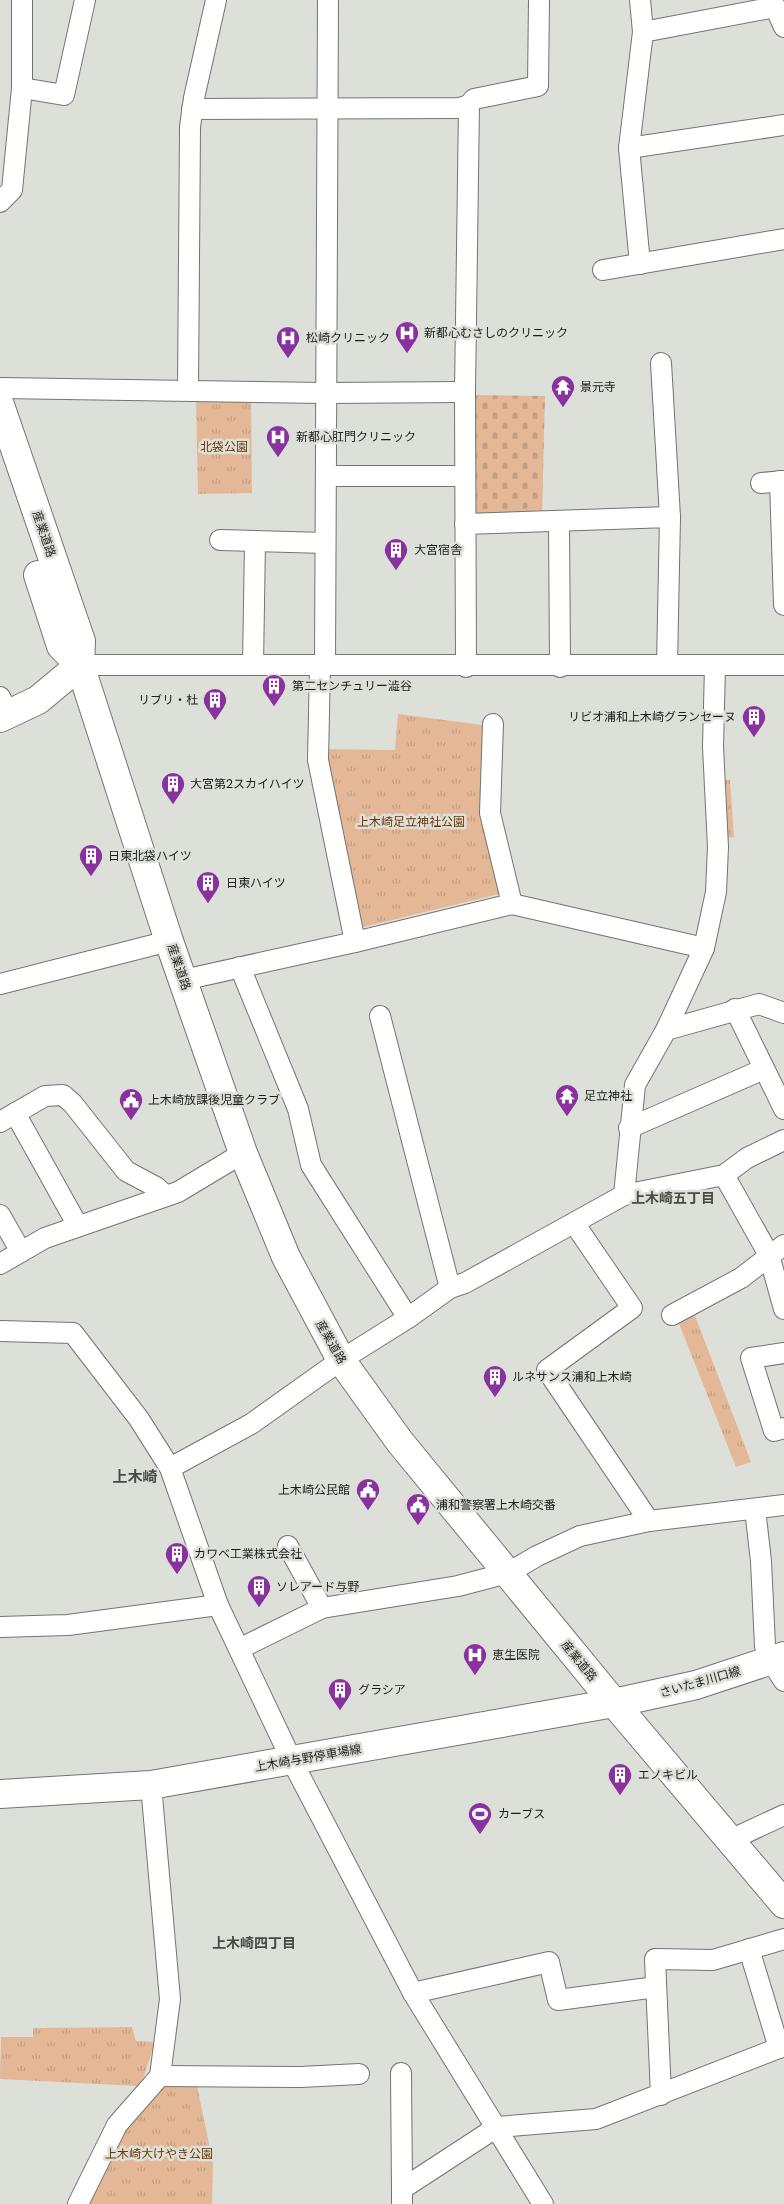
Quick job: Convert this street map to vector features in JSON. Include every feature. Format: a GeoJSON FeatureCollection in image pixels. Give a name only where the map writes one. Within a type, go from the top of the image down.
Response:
{"type":"FeatureCollection","features":[{"type":"Feature","properties":{"kind":"main road","name":"産業道路"},"geometry":{"type":"LineString","coordinates":[[0,405],[81,641],[80,665],[169,940],[244,1154],[286,1256],[340,1360],[400,1442],[614,1703],[784,1904]]}},
{"type":"Feature","properties":{"kind":"main road","name":"産業道路"},"geometry":{"type":"LineString","coordinates":[[0,460],[61,646],[80,665]]}},
{"type":"Feature","properties":{"kind":"main road"},"geometry":{"type":"LineString","coordinates":[[1,705],[80,665]]}},
{"type":"Feature","properties":{"kind":"main road","name":"さいたま川口線"},"geometry":{"type":"LineString","coordinates":[[614,1703],[780,1666]]}},
{"type":"Feature","properties":{"kind":"main road","name":"上木崎与野停車場線"},"geometry":{"type":"LineString","coordinates":[[0,1794],[151,1785],[614,1703]]}},
{"type":"Feature","properties":{"kind":"street"},"geometry":{"type":"LineString","coordinates":[[0,202],[12,190],[22,88],[22,0]]}},
{"type":"Feature","properties":{"kind":"street"},"geometry":{"type":"LineString","coordinates":[[22,88],[64,95],[85,0]]}},
{"type":"Feature","properties":{"kind":"street"},"geometry":{"type":"LineString","coordinates":[[188,390],[189,134],[192,109],[216,0]]}},
{"type":"Feature","properties":{"kind":"street"},"geometry":{"type":"LineString","coordinates":[[328,0],[326,476],[318,760],[355,942]]}},
{"type":"Feature","properties":{"kind":"street"},"geometry":{"type":"LineString","coordinates":[[192,109],[459,108],[469,105],[474,99],[538,86],[539,0]]}},
{"type":"Feature","properties":{"kind":"street"},"geometry":{"type":"LineString","coordinates":[[640,0],[643,32],[629,148],[640,264]]}},
{"type":"Feature","properties":{"kind":"street"},"geometry":{"type":"LineString","coordinates":[[643,32],[773,4],[784,28]]}},
{"type":"Feature","properties":{"kind":"street"},"geometry":{"type":"LineString","coordinates":[[466,667],[465,392],[469,105]]}},
{"type":"Feature","properties":{"kind":"street"},"geometry":{"type":"LineString","coordinates":[[629,148],[784,124]]}},
{"type":"Feature","properties":{"kind":"street"},"geometry":{"type":"LineString","coordinates":[[604,270],[784,239]]}},
{"type":"Feature","properties":{"kind":"street"},"geometry":{"type":"LineString","coordinates":[[661,363],[670,517],[667,664]]}},
{"type":"Feature","properties":{"kind":"street"},"geometry":{"type":"LineString","coordinates":[[0,388],[326,393],[465,392]]}},
{"type":"Feature","properties":{"kind":"street"},"geometry":{"type":"LineString","coordinates":[[326,476],[465,476]]}},
{"type":"Feature","properties":{"kind":"street"},"geometry":{"type":"LineString","coordinates":[[775,481],[784,605]]}},
{"type":"Feature","properties":{"kind":"street"},"geometry":{"type":"LineString","coordinates":[[465,524],[670,517]]}},
{"type":"Feature","properties":{"kind":"street"},"geometry":{"type":"LineString","coordinates":[[559,521],[560,666]]}},
{"type":"Feature","properties":{"kind":"street"},"geometry":{"type":"LineString","coordinates":[[220,540],[325,543]]}},
{"type":"Feature","properties":{"kind":"street"},"geometry":{"type":"LineString","coordinates":[[253,665],[255,541]]}},
{"type":"Feature","properties":{"kind":"street"},"geometry":{"type":"LineString","coordinates":[[80,665],[466,667],[667,664],[715,666],[784,665]]}},
{"type":"Feature","properties":{"kind":"street"},"geometry":{"type":"LineString","coordinates":[[624,1195],[629,1128],[635,1085],[666,1030],[704,948],[716,892],[718,847],[713,747],[715,666]]}},
{"type":"Feature","properties":{"kind":"street"},"geometry":{"type":"LineString","coordinates":[[493,724],[490,813],[512,904]]}},
{"type":"Feature","properties":{"kind":"street"},"geometry":{"type":"LineString","coordinates":[[183,980],[355,942],[512,904],[704,948]]}},
{"type":"Feature","properties":{"kind":"street"},"geometry":{"type":"LineString","coordinates":[[0,984],[169,940]]}},
{"type":"Feature","properties":{"kind":"street"},"geometry":{"type":"LineString","coordinates":[[240,967],[298,1109],[311,1165],[408,1318]]}},
{"type":"Feature","properties":{"kind":"street"},"geometry":{"type":"LineString","coordinates":[[666,1030],[735,1009],[759,1004],[784,1013]]}},
{"type":"Feature","properties":{"kind":"street"},"geometry":{"type":"LineString","coordinates":[[735,1009],[784,1109]]}},
{"type":"Feature","properties":{"kind":"street"},"geometry":{"type":"LineString","coordinates":[[380,1016],[450,1288]]}},
{"type":"Feature","properties":{"kind":"street"},"geometry":{"type":"LineString","coordinates":[[629,1128],[764,1069]]}},
{"type":"Feature","properties":{"kind":"street"},"geometry":{"type":"LineString","coordinates":[[78,1226],[7,1118],[45,1096],[63,1095],[73,1104],[126,1171],[156,1187],[166,1196]]}},
{"type":"Feature","properties":{"kind":"street"},"geometry":{"type":"LineString","coordinates":[[170,1468],[251,1424],[340,1360],[408,1318],[450,1288],[465,1283],[624,1195],[724,1175],[747,1158],[784,1140]]}},
{"type":"Feature","properties":{"kind":"street"},"geometry":{"type":"LineString","coordinates":[[0,1264],[45,1238],[178,1192],[244,1154]]}},
{"type":"Feature","properties":{"kind":"street"},"geometry":{"type":"LineString","coordinates":[[724,1175],[776,1250],[784,1309]]}},
{"type":"Feature","properties":{"kind":"street"},"geometry":{"type":"LineString","coordinates":[[0,1214],[21,1252]]}},
{"type":"Feature","properties":{"kind":"street"},"geometry":{"type":"LineString","coordinates":[[574,1223],[632,1308],[547,1370],[649,1522]]}},
{"type":"Feature","properties":{"kind":"street"},"geometry":{"type":"LineString","coordinates":[[672,1315],[741,1278],[776,1250]]}},
{"type":"Feature","properties":{"kind":"street"},"geometry":{"type":"LineString","coordinates":[[0,1331],[72,1333],[139,1419],[170,1468],[218,1606],[292,1761],[413,1993],[543,2204]]}},
{"type":"Feature","properties":{"kind":"street"},"geometry":{"type":"LineString","coordinates":[[784,1354],[751,1358],[774,1431],[784,1428]]}},
{"type":"Feature","properties":{"kind":"street"},"geometry":{"type":"LineString","coordinates":[[239,1650],[322,1608],[458,1586],[508,1573],[537,1556],[580,1536],[649,1522],[784,1505]]}},
{"type":"Feature","properties":{"kind":"street"},"geometry":{"type":"LineString","coordinates":[[756,1509],[761,1562],[765,1646],[780,1666]]}},
{"type":"Feature","properties":{"kind":"street"},"geometry":{"type":"LineString","coordinates":[[288,1546],[322,1608]]}},
{"type":"Feature","properties":{"kind":"street"},"geometry":{"type":"LineString","coordinates":[[0,1627],[68,1625],[218,1606]]}},
{"type":"Feature","properties":{"kind":"street"},"geometry":{"type":"LineString","coordinates":[[78,2204],[117,2125],[160,2076],[170,1999],[151,1785]]}},
{"type":"Feature","properties":{"kind":"street"},"geometry":{"type":"LineString","coordinates":[[730,1840],[784,1815]]}},
{"type":"Feature","properties":{"kind":"street"},"geometry":{"type":"LineString","coordinates":[[662,2095],[655,1959],[712,1960],[784,1939]]}},
{"type":"Feature","properties":{"kind":"street"},"geometry":{"type":"LineString","coordinates":[[402,2197],[497,2127],[596,2119],[662,2095],[781,2047],[749,1949]]}},
{"type":"Feature","properties":{"kind":"street"},"geometry":{"type":"LineString","coordinates":[[413,1993],[549,1962],[558,2000],[656,1987]]}},
{"type":"Feature","properties":{"kind":"street"},"geometry":{"type":"LineString","coordinates":[[401,2073],[402,2197]]}},
{"type":"Feature","properties":{"kind":"street"},"geometry":{"type":"LineString","coordinates":[[160,2076],[301,2077],[359,2074]]}},
{"type":"Feature","properties":{"kind":"green space"},"geometry":{"type":"Polygon","coordinates":[[[472,395],[545,396],[542,515],[475,519],[472,395]]]}},
{"type":"Feature","properties":{"kind":"green space","name":"北袋公園"},"geometry":{"type":"Polygon","coordinates":[[[251,400],[252,493],[198,494],[196,401],[251,400]]]}},
{"type":"Feature","properties":{"kind":"green space","name":"上木崎足立神社公園"},"geometry":{"type":"Polygon","coordinates":[[[398,714],[483,725],[482,810],[499,894],[359,928],[322,749],[395,750],[398,714]]]}},
{"type":"Feature","properties":{"kind":"green space"},"geometry":{"type":"Polygon","coordinates":[[[718,780],[730,780],[734,837],[722,838],[718,780]]]}},
{"type":"Feature","properties":{"kind":"green space"},"geometry":{"type":"Polygon","coordinates":[[[694,1313],[751,1462],[736,1467],[678,1321],[694,1313]]]}},
{"type":"Feature","properties":{"kind":"green space"},"geometry":{"type":"Polygon","coordinates":[[[132,2027],[136,2041],[155,2042],[144,2076],[138,2086],[0,2079],[1,2037],[33,2037],[33,2028],[132,2027]]]}},
{"type":"Feature","properties":{"kind":"green space","name":"上木崎大けやき公園"},"geometry":{"type":"Polygon","coordinates":[[[160,2076],[195,2076],[213,2163],[212,2204],[78,2204],[160,2076]]]}},
{"type":"Feature","properties":{"kind":"place","name":"新都心むさしのクリニック"},"geometry":{"type":"Point","coordinates":[407,354]}},
{"type":"Feature","properties":{"kind":"place","name":"松崎クリニック"},"geometry":{"type":"Point","coordinates":[288,359]}},
{"type":"Feature","properties":{"kind":"place","name":"景元寺"},"geometry":{"type":"Point","coordinates":[563,408]}},
{"type":"Feature","properties":{"kind":"place","name":"新都心肛門クリニック"},"geometry":{"type":"Point","coordinates":[278,458]}},
{"type":"Feature","properties":{"kind":"place","name":"大宮宿舎"},"geometry":{"type":"Point","coordinates":[396,571]}},
{"type":"Feature","properties":{"kind":"place","name":"第二センチュリー澁谷"},"geometry":{"type":"Point","coordinates":[274,707]}},
{"type":"Feature","properties":{"kind":"place","name":"リブリ・杜"},"geometry":{"type":"Point","coordinates":[215,721]}},
{"type":"Feature","properties":{"kind":"place","name":"リビオ浦和上木崎グランセーヌ"},"geometry":{"type":"Point","coordinates":[754,738]}},
{"type":"Feature","properties":{"kind":"place","name":"大宮第2スカイハイツ"},"geometry":{"type":"Point","coordinates":[173,805]}},
{"type":"Feature","properties":{"kind":"place","name":"日東北袋ハイツ"},"geometry":{"type":"Point","coordinates":[91,877]}},
{"type":"Feature","properties":{"kind":"place","name":"日東ハイツ"},"geometry":{"type":"Point","coordinates":[208,904]}},
{"type":"Feature","properties":{"kind":"place","name":"足立神社"},"geometry":{"type":"Point","coordinates":[567,1117]}},
{"type":"Feature","properties":{"kind":"place","name":"上木崎放課後児童クラブ"},"geometry":{"type":"Point","coordinates":[131,1121]}},
{"type":"Feature","properties":{"kind":"place","name":"ルネサンス浦和上木崎"},"geometry":{"type":"Point","coordinates":[495,1398]}},
{"type":"Feature","properties":{"kind":"place","name":"上木崎公民館"},"geometry":{"type":"Point","coordinates":[368,1511]}},
{"type":"Feature","properties":{"kind":"place","name":"浦和警察署上木崎交番"},"geometry":{"type":"Point","coordinates":[418,1526]}},
{"type":"Feature","properties":{"kind":"place","name":"カワベ工業株式会社"},"geometry":{"type":"Point","coordinates":[177,1575]}},
{"type":"Feature","properties":{"kind":"place","name":"ソレアード与野"},"geometry":{"type":"Point","coordinates":[259,1608]}},
{"type":"Feature","properties":{"kind":"place","name":"恵生医院"},"geometry":{"type":"Point","coordinates":[475,1676]}},
{"type":"Feature","properties":{"kind":"place","name":"グラシア"},"geometry":{"type":"Point","coordinates":[340,1711]}},
{"type":"Feature","properties":{"kind":"place","name":"エノキビル"},"geometry":{"type":"Point","coordinates":[620,1796]}},
{"type":"Feature","properties":{"kind":"place","name":"カーブス"},"geometry":{"type":"Point","coordinates":[480,1835]}},
{"type":"Feature","properties":{"kind":"district","name":"上木崎五丁目"},"geometry":{"type":"Point","coordinates":[673,1198]}},
{"type":"Feature","properties":{"kind":"district","name":"上木崎"},"geometry":{"type":"Point","coordinates":[135,1477]}},
{"type":"Feature","properties":{"kind":"district","name":"上木崎四丁目"},"geometry":{"type":"Point","coordinates":[254,1943]}}]}
